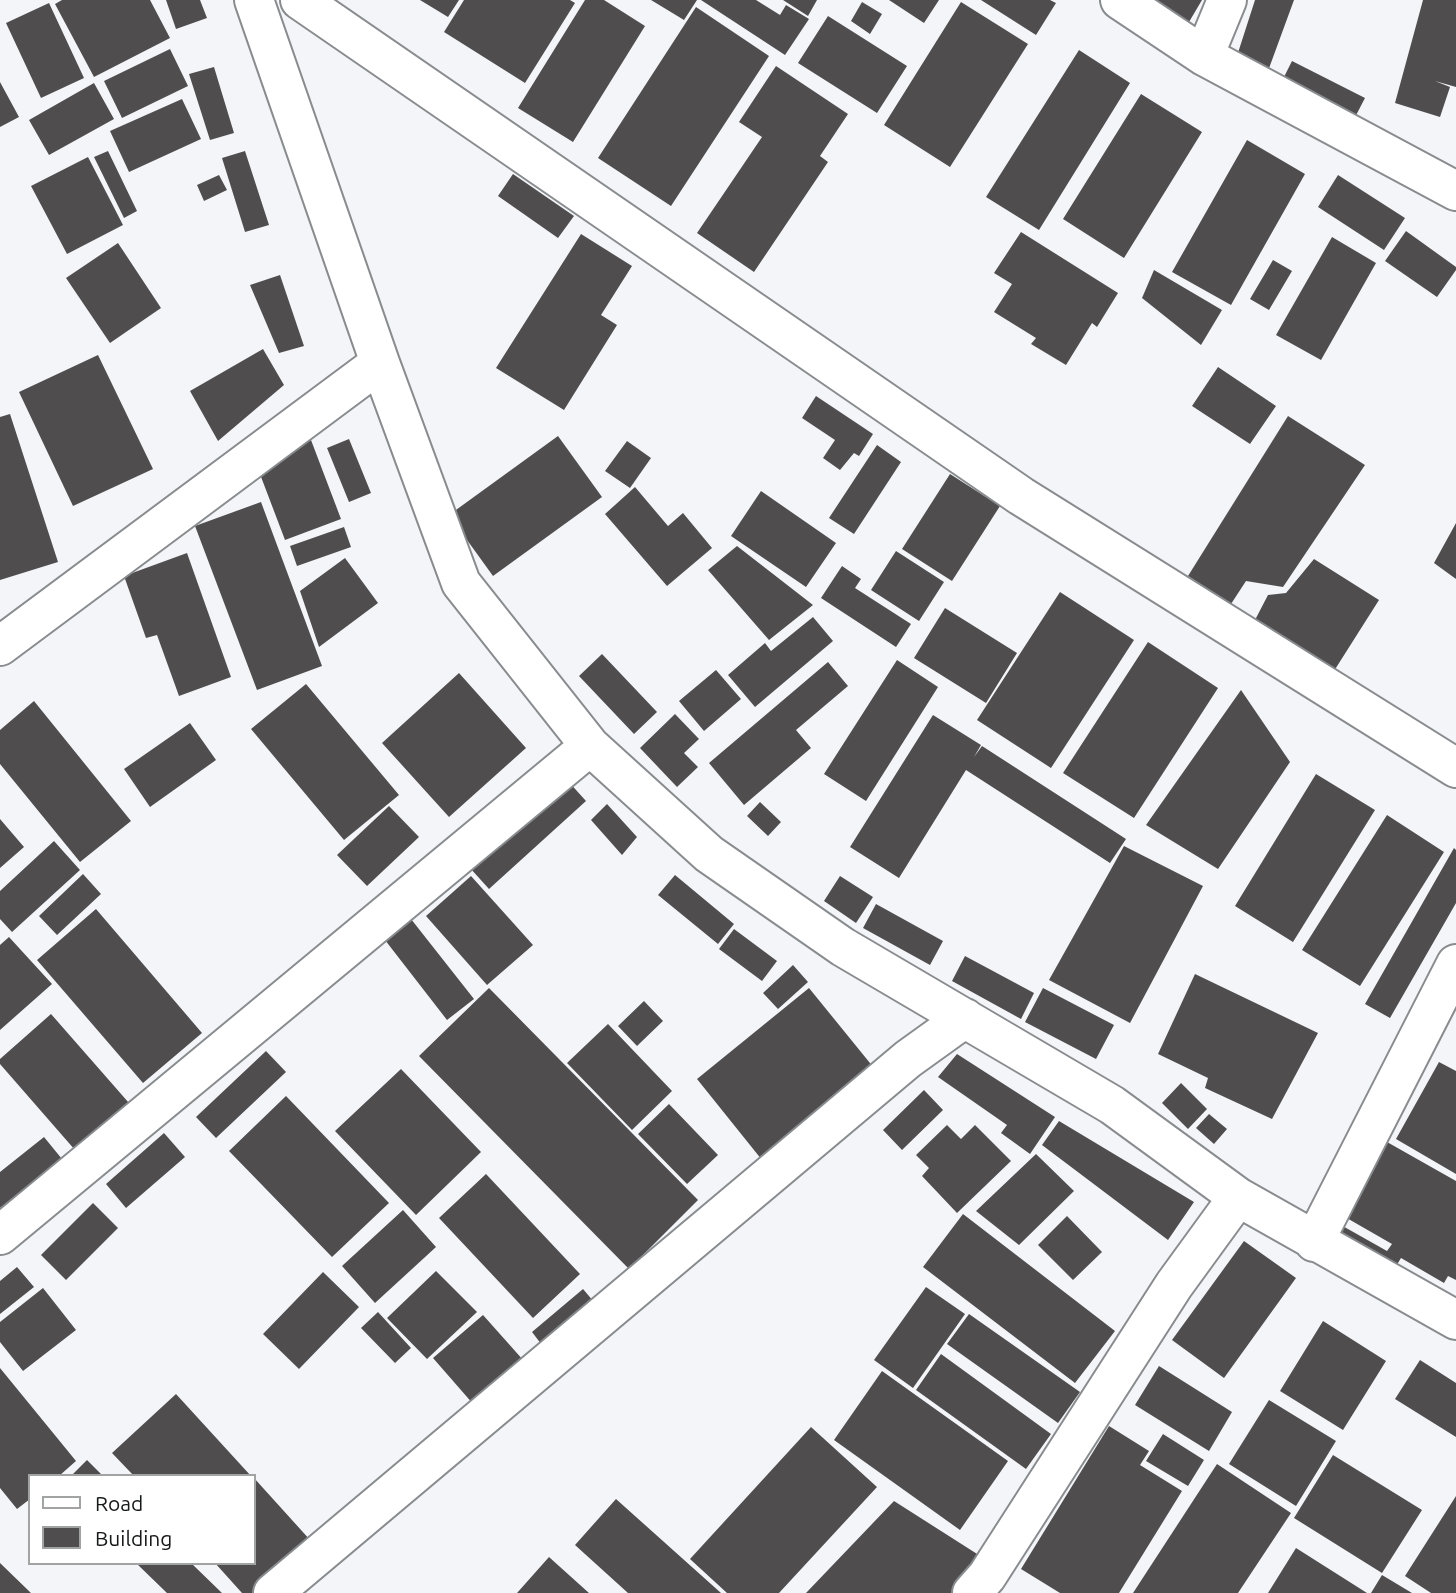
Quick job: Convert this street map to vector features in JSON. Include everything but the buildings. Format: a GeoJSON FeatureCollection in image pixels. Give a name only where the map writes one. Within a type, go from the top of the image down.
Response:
{"type":"FeatureCollection","features":[{"type":"Feature","properties":{"kind":"street"},"geometry":{"type":"LineString","coordinates":[[254,0],[380,363],[461,583],[590,746],[709,854],[843,947],[1112,1105],[1238,1197],[1456,1320]]}},
{"type":"Feature","properties":{"kind":"street"},"geometry":{"type":"LineString","coordinates":[[300,0],[1021,496],[1456,768]]}},
{"type":"Feature","properties":{"kind":"street"},"geometry":{"type":"LineString","coordinates":[[1120,0],[1204,56],[1456,191]]}},
{"type":"Feature","properties":{"kind":"street"},"geometry":{"type":"LineString","coordinates":[[1204,56],[1227,0]]}},
{"type":"Feature","properties":{"kind":"street"},"geometry":{"type":"LineString","coordinates":[[0,646],[380,363]]}},
{"type":"Feature","properties":{"kind":"street"},"geometry":{"type":"LineString","coordinates":[[0,1234],[590,746]]}},
{"type":"Feature","properties":{"kind":"street"},"geometry":{"type":"LineString","coordinates":[[1314,1242],[1456,964]]}},
{"type":"Feature","properties":{"kind":"street"},"geometry":{"type":"LineString","coordinates":[[273,1593],[908,1059],[965,1018]]}},
{"type":"Feature","properties":{"kind":"street"},"geometry":{"type":"LineString","coordinates":[[991,1587],[1174,1285],[1238,1197]]}}]}
